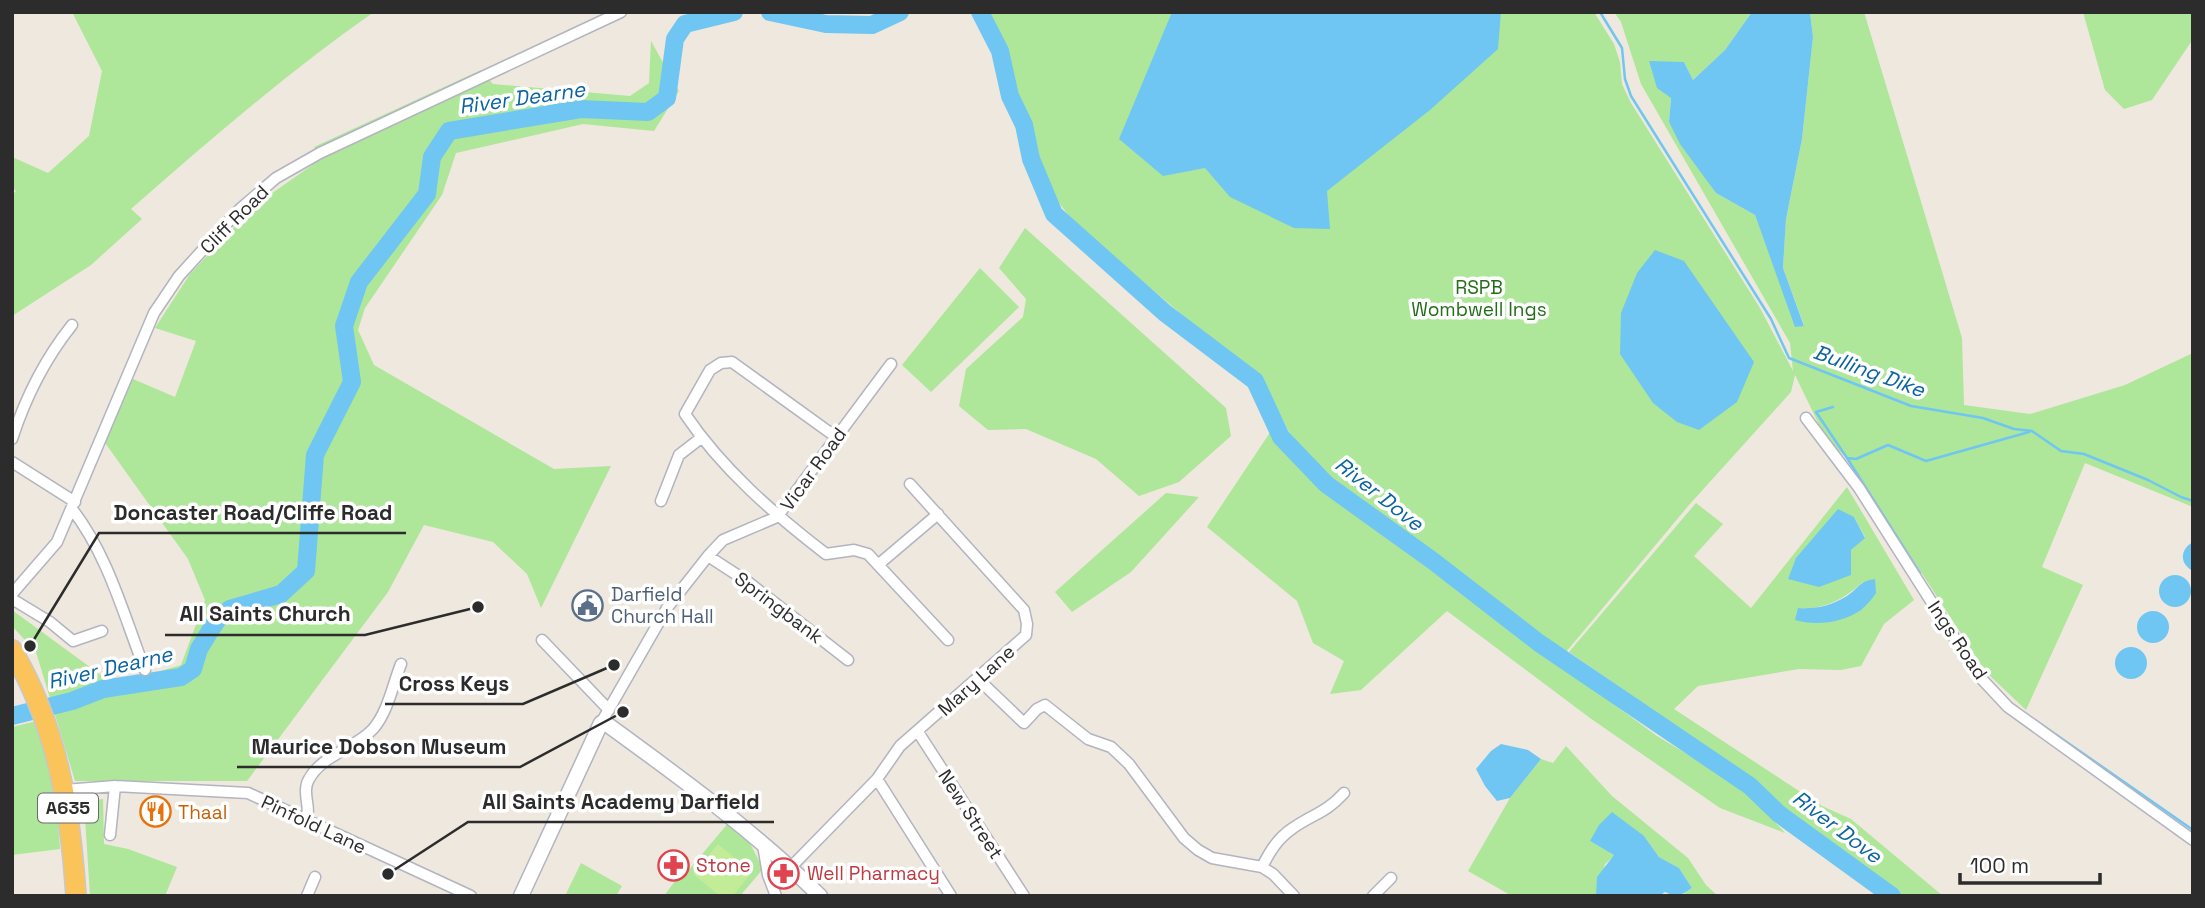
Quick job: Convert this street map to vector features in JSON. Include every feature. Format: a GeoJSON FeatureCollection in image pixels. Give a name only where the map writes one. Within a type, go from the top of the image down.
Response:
{"type":"FeatureCollection","features":[{"type":"Feature","properties":{"kind":"highway","name":"A635"},"geometry":{"type":"LineString","coordinates":[[12,650],[46,723],[65,790],[76,896]]}},
{"type":"Feature","properties":{"kind":"street","name":"Cliff Road"},"geometry":{"type":"LineString","coordinates":[[12,596],[57,542],[154,313],[179,276],[240,209],[276,178],[320,153],[621,12]]}},
{"type":"Feature","properties":{"kind":"street"},"geometry":{"type":"LineString","coordinates":[[12,439],[29,390],[72,325]]}},
{"type":"Feature","properties":{"kind":"street"},"geometry":{"type":"LineString","coordinates":[[836,437],[732,362],[720,362],[710,370],[685,414],[701,438],[777,517],[826,554],[854,550],[868,554],[948,640]]}},
{"type":"Feature","properties":{"kind":"street","name":"Vicar Road"},"geometry":{"type":"LineString","coordinates":[[605,717],[667,608],[708,556],[723,540],[777,517],[891,364]]}},
{"type":"Feature","properties":{"kind":"street","name":"Ings Road"},"geometry":{"type":"LineString","coordinates":[[1806,418],[1859,488],[1978,675],[2008,707],[2193,840]]}},
{"type":"Feature","properties":{"kind":"street"},"geometry":{"type":"LineString","coordinates":[[661,500],[679,456],[701,438]]}},
{"type":"Feature","properties":{"kind":"street"},"geometry":{"type":"LineString","coordinates":[[12,462],[74,505],[103,564],[145,670]]}},
{"type":"Feature","properties":{"kind":"street"},"geometry":{"type":"LineString","coordinates":[[879,564],[938,514],[909,484]]}},
{"type":"Feature","properties":{"kind":"street","name":"Mary Lane"},"geometry":{"type":"LineString","coordinates":[[791,867],[877,779],[900,746],[1026,635],[1024,610],[938,514]]}},
{"type":"Feature","properties":{"kind":"street","name":"Springbank"},"geometry":{"type":"LineString","coordinates":[[708,556],[748,582],[848,660]]}},
{"type":"Feature","properties":{"kind":"street"},"geometry":{"type":"LineString","coordinates":[[12,596],[73,641],[102,631]]}},
{"type":"Feature","properties":{"kind":"street"},"geometry":{"type":"LineString","coordinates":[[542,640],[605,717],[608,725],[696,788],[791,867],[820,896]]}},
{"type":"Feature","properties":{"kind":"street"},"geometry":{"type":"LineString","coordinates":[[306,821],[309,815],[305,794],[307,781],[315,770],[372,730],[386,704],[401,664]]}},
{"type":"Feature","properties":{"kind":"street"},"geometry":{"type":"LineString","coordinates":[[977,678],[1024,723],[1037,709],[1045,705],[1088,739],[1111,747],[1129,764],[1184,838],[1198,850],[1212,858],[1262,867],[1273,874],[1294,896]]}},
{"type":"Feature","properties":{"kind":"street"},"geometry":{"type":"LineString","coordinates":[[521,896],[605,717]]}},
{"type":"Feature","properties":{"kind":"street","name":"New Street"},"geometry":{"type":"LineString","coordinates":[[918,732],[1024,896]]}},
{"type":"Feature","properties":{"kind":"street"},"geometry":{"type":"LineString","coordinates":[[877,779],[951,896]]}},
{"type":"Feature","properties":{"kind":"street"},"geometry":{"type":"LineString","coordinates":[[110,835],[115,786]]}},
{"type":"Feature","properties":{"kind":"street","name":"Pinfold Lane"},"geometry":{"type":"LineString","coordinates":[[65,790],[115,786],[248,793],[471,896]]}},
{"type":"Feature","properties":{"kind":"street"},"geometry":{"type":"LineString","coordinates":[[1262,867],[1272,846],[1292,828],[1331,808],[1344,793]]}},
{"type":"Feature","properties":{"kind":"street"},"geometry":{"type":"LineString","coordinates":[[763,845],[768,875],[776,896]]}},
{"type":"Feature","properties":{"kind":"street"},"geometry":{"type":"LineString","coordinates":[[307,896],[315,877]]}},
{"type":"Feature","properties":{"kind":"street"},"geometry":{"type":"LineString","coordinates":[[1373,896],[1391,878]]}},
{"type":"Feature","properties":{"kind":"green space"},"geometry":{"type":"Polygon","coordinates":[[[72,12],[374,12],[280,83],[131,209],[142,219],[91,265],[12,316],[12,195],[16,191],[12,187],[12,157],[48,173],[89,136],[102,71],[72,12]]]}},
{"type":"Feature","properties":{"kind":"green space","name":"RSPB Wombwell Ings"},"geometry":{"type":"Polygon","coordinates":[[[986,12],[1594,12],[1614,44],[1620,62],[1622,84],[1631,103],[1760,308],[1793,371],[1790,343],[1641,84],[1621,22],[1614,12],[1752,12],[1725,50],[1693,80],[1684,62],[1649,62],[1671,97],[1669,122],[1716,193],[1755,215],[1796,327],[1804,325],[1783,268],[1786,219],[1802,139],[1813,37],[1810,12],[1864,12],[1962,338],[1964,405],[2030,414],[2125,385],[2193,353],[2193,507],[2085,463],[2042,567],[2083,585],[2026,710],[1986,672],[1847,458],[1826,439],[1795,375],[1791,392],[1689,505],[1566,652],[1542,637],[1316,466],[1289,432],[1260,376],[1199,329],[1078,227],[1055,198],[1041,168],[1005,56],[986,12]]]}},
{"type":"Feature","properties":{"kind":"green space"},"geometry":{"type":"Polygon","coordinates":[[[2083,12],[2193,12],[2193,39],[2152,100],[2124,109],[2105,90],[2083,12]]]}},
{"type":"Feature","properties":{"kind":"green space"},"geometry":{"type":"Polygon","coordinates":[[[651,41],[679,91],[654,131],[583,124],[456,153],[442,195],[365,308],[358,330],[374,365],[554,469],[611,466],[541,608],[527,574],[493,542],[424,525],[388,592],[247,781],[75,781],[36,652],[12,626],[12,610],[109,681],[141,677],[181,665],[205,600],[188,559],[103,440],[133,379],[175,397],[196,341],[155,328],[190,274],[254,206],[325,156],[314,147],[481,70],[493,84],[630,96],[649,83],[651,41]]]}},
{"type":"Feature","properties":{"kind":"green space"},"geometry":{"type":"Polygon","coordinates":[[[1025,228],[1226,408],[1231,436],[1179,482],[1139,496],[1096,459],[1026,429],[988,430],[959,406],[966,369],[1023,317],[1026,299],[999,268],[1025,228]]]}},
{"type":"Feature","properties":{"kind":"green space"},"geometry":{"type":"Polygon","coordinates":[[[980,268],[1019,307],[931,392],[902,365],[980,268]]]}},
{"type":"Feature","properties":{"kind":"green space"},"geometry":{"type":"Polygon","coordinates":[[[1271,431],[1317,487],[1657,736],[1745,789],[1785,833],[1720,808],[1590,718],[1447,611],[1361,690],[1330,694],[1344,661],[1313,643],[1297,601],[1207,527],[1271,431]]]}},
{"type":"Feature","properties":{"kind":"green space"},"geometry":{"type":"Polygon","coordinates":[[[1847,487],[1914,600],[1884,624],[1861,666],[1841,670],[1799,669],[1698,686],[1674,709],[1822,806],[1851,819],[1943,896],[1903,896],[1783,808],[1752,779],[1569,652],[1696,503],[1723,524],[1694,556],[1751,608],[1847,487]],[[1854,517],[1851,550],[1865,537],[1854,517]],[[1864,581],[1834,602],[1817,607],[1798,608],[1834,621],[1864,581]]]}},
{"type":"Feature","properties":{"kind":"green space"},"geometry":{"type":"Polygon","coordinates":[[[1166,493],[1199,497],[1131,572],[1072,612],[1055,592],[1166,493]]]}},
{"type":"Feature","properties":{"kind":"green space"},"geometry":{"type":"Polygon","coordinates":[[[37,721],[56,792],[60,849],[12,855],[12,727],[37,721]]]}},
{"type":"Feature","properties":{"kind":"green space"},"geometry":{"type":"Polygon","coordinates":[[[1566,746],[1612,796],[1688,858],[1706,885],[1718,896],[1681,896],[1692,888],[1679,868],[1659,857],[1644,836],[1590,841],[1615,855],[1605,864],[1596,896],[1512,896],[1468,871],[1510,798],[1541,759],[1553,763],[1566,746]]]}},
{"type":"Feature","properties":{"kind":"green space"},"geometry":{"type":"Polygon","coordinates":[[[103,799],[104,844],[128,849],[177,867],[165,896],[90,896],[84,802],[103,799]]]}},
{"type":"Feature","properties":{"kind":"green space"},"geometry":{"type":"Polygon","coordinates":[[[730,821],[749,841],[763,869],[740,896],[664,896],[683,870],[687,872],[730,821]]]}},
{"type":"Feature","properties":{"kind":"green space"},"geometry":{"type":"Polygon","coordinates":[[[718,844],[752,872],[733,896],[720,896],[693,874],[718,844]]]}},
{"type":"Feature","properties":{"kind":"green space"},"geometry":{"type":"Polygon","coordinates":[[[581,863],[622,886],[616,896],[565,896],[581,863]]]}},
{"type":"Feature","properties":{"kind":"water"},"geometry":{"type":"Polygon","coordinates":[[[1172,12],[1501,12],[1498,49],[1430,110],[1327,191],[1330,229],[1294,228],[1230,197],[1205,168],[1163,176],[1119,139],[1172,12]]]}},
{"type":"Feature","properties":{"kind":"water"},"geometry":{"type":"Polygon","coordinates":[[[1752,12],[1810,12],[1813,37],[1802,139],[1786,219],[1783,268],[1804,326],[1795,327],[1755,215],[1716,193],[1680,144],[1669,122],[1671,98],[1657,88],[1649,61],[1684,62],[1693,80],[1725,50],[1752,12]]]}},
{"type":"Feature","properties":{"kind":"water"},"geometry":{"type":"Polygon","coordinates":[[[1655,250],[1684,261],[1754,362],[1737,402],[1699,430],[1677,422],[1653,403],[1620,354],[1621,313],[1637,273],[1655,250]]]}},
{"type":"Feature","properties":{"kind":"water"},"geometry":{"type":"Polygon","coordinates":[[[1838,509],[1854,517],[1865,538],[1851,550],[1851,575],[1819,587],[1788,579],[1796,558],[1838,509]]]}},
{"type":"Feature","properties":{"kind":"water"},"geometry":{"type":"Polygon","coordinates":[[[2193,542],[2193,571],[2185,565],[2183,556],[2186,548],[2193,542]]]}},
{"type":"Feature","properties":{"kind":"water"},"geometry":{"type":"Polygon","coordinates":[[[2175,575],[2186,580],[2191,591],[2186,602],[2175,607],[2164,602],[2159,591],[2164,580],[2175,575]]]}},
{"type":"Feature","properties":{"kind":"water"},"geometry":{"type":"Polygon","coordinates":[[[1875,579],[1876,593],[1854,614],[1829,622],[1795,620],[1798,608],[1835,602],[1862,583],[1875,579]]]}},
{"type":"Feature","properties":{"kind":"water"},"geometry":{"type":"Polygon","coordinates":[[[2153,611],[2164,616],[2169,627],[2164,638],[2153,643],[2142,638],[2137,627],[2142,616],[2153,611]]]}},
{"type":"Feature","properties":{"kind":"water"},"geometry":{"type":"Polygon","coordinates":[[[2131,647],[2142,652],[2147,663],[2142,674],[2131,679],[2120,674],[2115,663],[2120,652],[2131,647]]]}},
{"type":"Feature","properties":{"kind":"water"},"geometry":{"type":"Polygon","coordinates":[[[1501,744],[1528,750],[1541,759],[1510,798],[1497,801],[1476,769],[1491,751],[1501,744]]]}},
{"type":"Feature","properties":{"kind":"water"},"geometry":{"type":"Polygon","coordinates":[[[1612,812],[1644,836],[1659,857],[1679,868],[1692,888],[1676,895],[1665,892],[1659,896],[1596,896],[1597,877],[1614,855],[1590,841],[1599,825],[1612,812]]]}},
{"type":"Feature","properties":{"kind":"waterway","name":"River Dearne"},"geometry":{"type":"LineString","coordinates":[[12,716],[72,701],[103,689],[181,677],[193,669],[199,649],[218,619],[230,609],[281,594],[306,571],[315,455],[352,382],[344,326],[359,282],[427,194],[432,157],[449,131],[581,109],[648,112],[667,98],[675,39],[685,24],[734,12]]}},
{"type":"Feature","properties":{"kind":"waterway","name":"River Dearne"},"geometry":{"type":"LineString","coordinates":[[770,12],[826,24],[872,25],[900,12]]}},
{"type":"Feature","properties":{"kind":"waterway","name":"River Dove"},"geometry":{"type":"LineString","coordinates":[[980,12],[1000,51],[1010,96],[1024,125],[1031,159],[1054,214],[1165,313],[1255,381],[1281,437],[1326,484],[1433,561],[1539,643],[1750,786],[1779,814],[1892,896]]}},
{"type":"Feature","properties":{"kind":"waterway","name":"Bulling Dike"},"geometry":{"type":"LineString","coordinates":[[1600,12],[1622,48],[1625,79],[1631,96],[1771,319],[1789,358],[1911,406],[1983,418],[2014,429],[2032,431],[2061,451],[2084,454],[2193,501]]}},
{"type":"Feature","properties":{"kind":"waterway"},"geometry":{"type":"LineString","coordinates":[[1833,407],[1816,412],[1847,458],[1856,459],[1888,445],[1926,461],[2029,432]]}},
{"type":"Feature","properties":{"kind":"waterway"},"geometry":{"type":"LineString","coordinates":[[1847,458],[1920,573]]}},
{"type":"Feature","properties":{"kind":"waterway"},"geometry":{"type":"LineString","coordinates":[[2035,720],[2193,830]]}},
{"type":"Feature","properties":{"kind":"place","name":"Darfield Church Hall"},"geometry":{"type":"Point","coordinates":[588,605]}},
{"type":"Feature","properties":{"kind":"place","name":"All Saints Church"},"geometry":{"type":"Point","coordinates":[478,607]}},
{"type":"Feature","properties":{"kind":"place","name":"Doncaster Road/Cliffe Road"},"geometry":{"type":"Point","coordinates":[30,646]}},
{"type":"Feature","properties":{"kind":"place","name":"Cross Keys"},"geometry":{"type":"Point","coordinates":[614,665]}},
{"type":"Feature","properties":{"kind":"place","name":"Maurice Dobson Museum"},"geometry":{"type":"Point","coordinates":[623,712]}},
{"type":"Feature","properties":{"kind":"place","name":"Thaal"},"geometry":{"type":"Point","coordinates":[155,812]}},
{"type":"Feature","properties":{"kind":"place","name":"Stone"},"geometry":{"type":"Point","coordinates":[673,865]}},
{"type":"Feature","properties":{"kind":"place","name":"Well Pharmacy"},"geometry":{"type":"Point","coordinates":[784,873]}},
{"type":"Feature","properties":{"kind":"place","name":"All Saints Academy Darfield"},"geometry":{"type":"Point","coordinates":[388,874]}}]}
